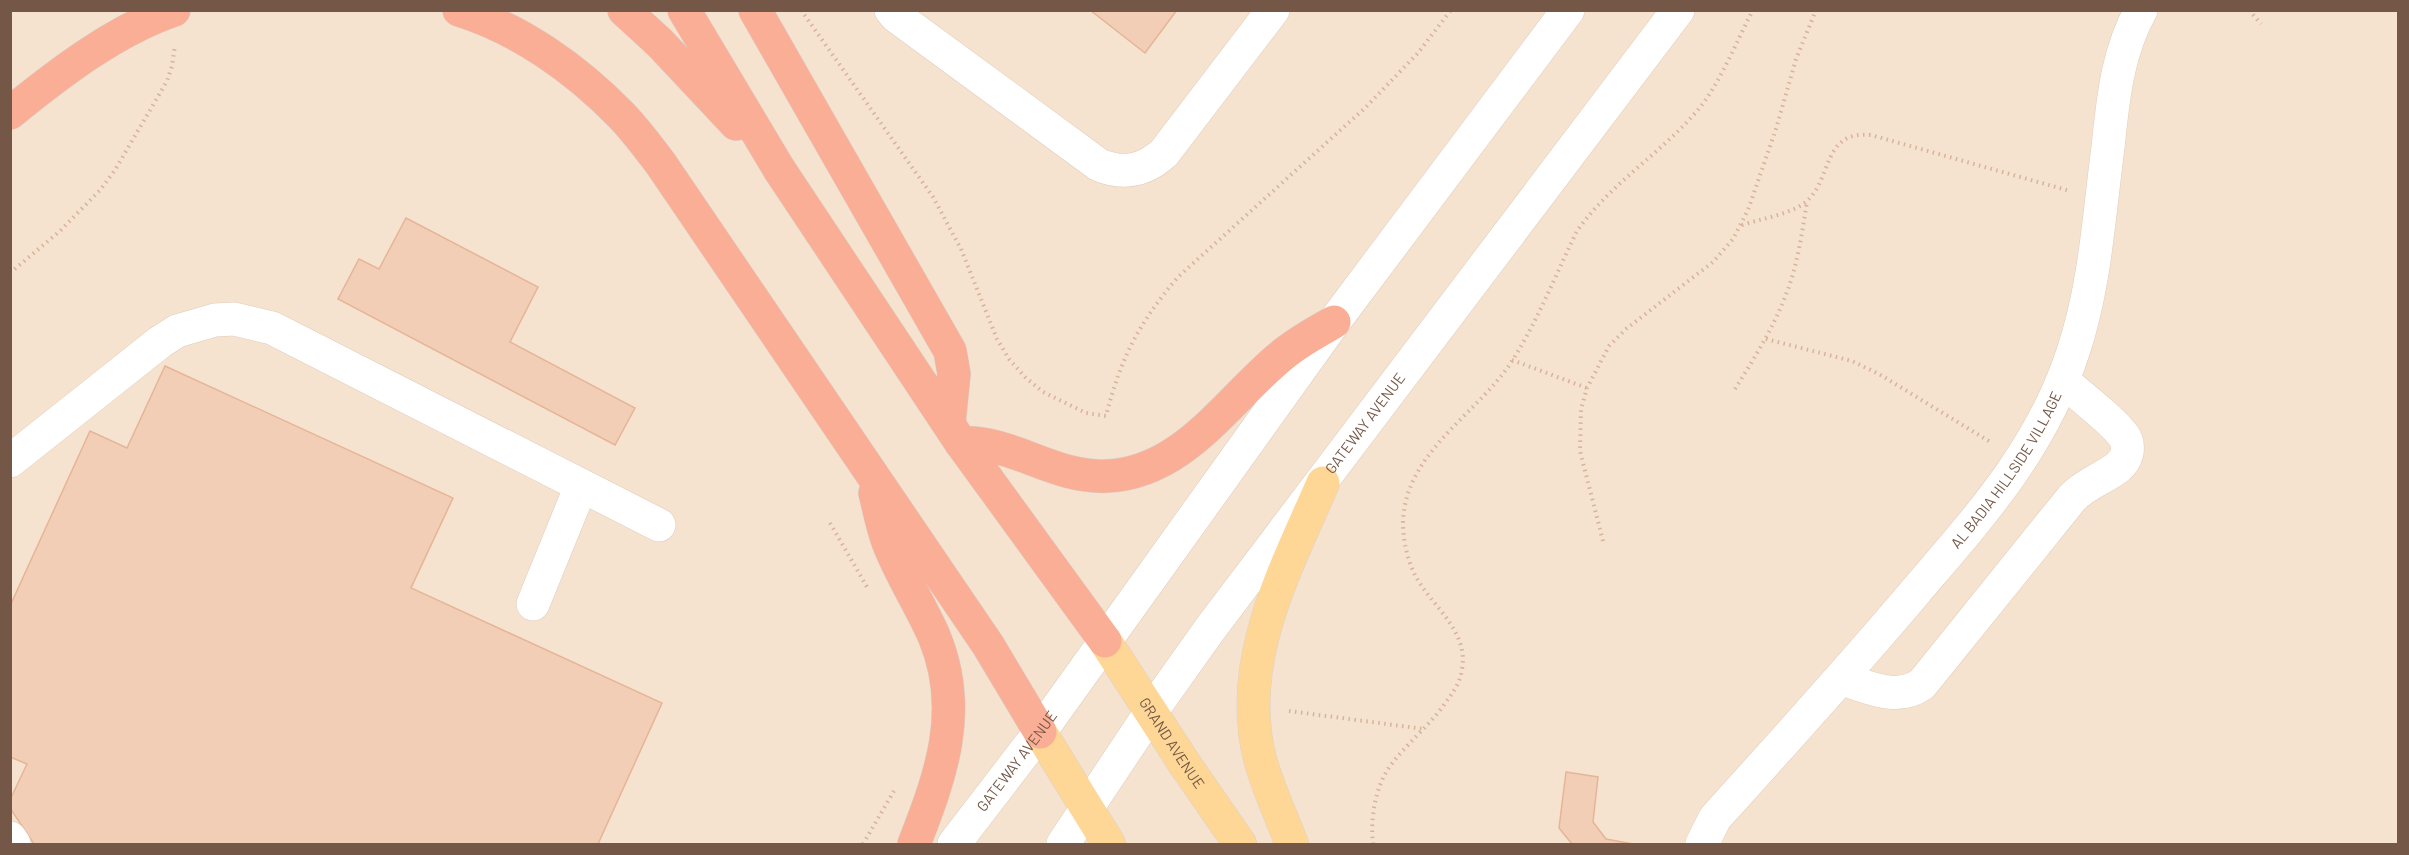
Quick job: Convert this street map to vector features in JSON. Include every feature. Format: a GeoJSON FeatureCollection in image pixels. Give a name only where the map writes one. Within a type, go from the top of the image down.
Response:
{"type":"FeatureCollection","features":[{"type":"Feature","properties":{"kind":"highway"},"geometry":{"type":"LineString","coordinates":[[459,10],[523,38],[575,72],[621,115],[661,164],[987,645],[1040,732]]}},
{"type":"Feature","properties":{"kind":"highway"},"geometry":{"type":"LineString","coordinates":[[624,10],[660,43],[779,169]]}},
{"type":"Feature","properties":{"kind":"highway"},"geometry":{"type":"LineString","coordinates":[[684,10],[779,169],[955,433],[1105,641]]}},
{"type":"Feature","properties":{"kind":"highway"},"geometry":{"type":"LineString","coordinates":[[755,10],[950,351],[954,386],[955,433]]}},
{"type":"Feature","properties":{"kind":"highway"},"geometry":{"type":"LineString","coordinates":[[10,113],[54,77],[106,44],[167,13]]}},
{"type":"Feature","properties":{"kind":"highway"},"geometry":{"type":"LineString","coordinates":[[955,433],[970,442],[1001,449],[1077,476],[1125,475],[1155,464],[1184,448],[1278,358],[1296,344],[1334,322]]}},
{"type":"Feature","properties":{"kind":"highway"},"geometry":{"type":"LineString","coordinates":[[871,474],[887,540],[935,639],[947,690],[948,717],[940,777],[914,844]]}},
{"type":"Feature","properties":{"kind":"main road"},"geometry":{"type":"LineString","coordinates":[[1292,844],[1260,757],[1253,706],[1256,669],[1274,597],[1323,483]]}},
{"type":"Feature","properties":{"kind":"main road","name":"GRAND AVENUE"},"geometry":{"type":"LineString","coordinates":[[1105,641],[1240,844]]}},
{"type":"Feature","properties":{"kind":"main road"},"geometry":{"type":"LineString","coordinates":[[1040,732],[1109,844]]}},
{"type":"Feature","properties":{"kind":"street"},"geometry":{"type":"LineString","coordinates":[[891,10],[896,16],[1099,165],[1113,170],[1127,171],[1154,162],[1164,153],[1274,10]]}},
{"type":"Feature","properties":{"kind":"street","name":"GATEWAY AVENUE"},"geometry":{"type":"LineString","coordinates":[[954,844],[1040,732],[1334,322],[1568,10]]}},
{"type":"Feature","properties":{"kind":"street","name":"GATEWAY AVENUE"},"geometry":{"type":"LineString","coordinates":[[1063,844],[1086,807],[1210,629],[1323,483],[1678,10]]}},
{"type":"Feature","properties":{"kind":"street","name":"AL BADIA HILLSIDE VILLAGE"},"geometry":{"type":"LineString","coordinates":[[1702,844],[1715,818],[1842,679],[1998,495],[2037,435],[2063,381],[2076,342],[2088,292],[2115,87],[2122,56],[2141,10]]}},
{"type":"Feature","properties":{"kind":"street"},"geometry":{"type":"LineString","coordinates":[[10,461],[160,342],[195,324],[234,319],[272,328],[660,525]]}},
{"type":"Feature","properties":{"kind":"street"},"geometry":{"type":"LineString","coordinates":[[1842,679],[1888,693],[1907,693],[1922,684],[2072,498],[2087,484],[2114,470],[2124,460],[2128,447],[2123,434],[2063,381]]}},
{"type":"Feature","properties":{"kind":"street"},"geometry":{"type":"LineString","coordinates":[[533,604],[582,486]]}},
{"type":"Feature","properties":{"kind":"street"},"geometry":{"type":"LineString","coordinates":[[10,838],[14,844]]}},
{"type":"Feature","properties":{"kind":"path"},"geometry":{"type":"LineString","coordinates":[[801,10],[933,197],[961,249],[997,339],[1009,359],[1043,392],[1064,404],[1106,416],[1116,378],[1132,341],[1152,308],[1178,277],[1366,107],[1418,53],[1451,10]]}},
{"type":"Feature","properties":{"kind":"path"},"geometry":{"type":"LineString","coordinates":[[1373,844],[1376,799],[1389,767],[1425,729],[1456,689],[1462,669],[1461,647],[1453,626],[1415,574],[1405,548],[1403,522],[1407,495],[1416,473],[1430,453],[1496,384],[1512,360],[1526,337],[1577,231],[1602,199],[1699,108],[1711,91],[1753,10]]}},
{"type":"Feature","properties":{"kind":"path"},"geometry":{"type":"LineString","coordinates":[[1603,541],[1580,451],[1581,409],[1587,388],[1610,346],[1626,329],[1713,262],[1742,225],[1776,129],[1796,59],[1816,10]]}},
{"type":"Feature","properties":{"kind":"path"},"geometry":{"type":"LineString","coordinates":[[2248,10],[2261,24]]}},
{"type":"Feature","properties":{"kind":"path"},"geometry":{"type":"LineString","coordinates":[[10,273],[60,231],[116,170],[167,81],[172,66],[175,45],[167,13]]}},
{"type":"Feature","properties":{"kind":"path"},"geometry":{"type":"LineString","coordinates":[[1742,225],[1807,202],[1815,192],[1832,152],[1843,140],[1859,134],[1871,135],[2101,200]]}},
{"type":"Feature","properties":{"kind":"path"},"geometry":{"type":"LineString","coordinates":[[1735,389],[1766,339],[1791,281],[1807,202]]}},
{"type":"Feature","properties":{"kind":"path"},"geometry":{"type":"LineString","coordinates":[[1766,339],[1842,358],[1870,370],[2022,461]]}},
{"type":"Feature","properties":{"kind":"path"},"geometry":{"type":"LineString","coordinates":[[1512,360],[1587,388]]}},
{"type":"Feature","properties":{"kind":"path"},"geometry":{"type":"LineString","coordinates":[[830,523],[872,594]]}},
{"type":"Feature","properties":{"kind":"path"},"geometry":{"type":"LineString","coordinates":[[1253,706],[1425,729]]}},
{"type":"Feature","properties":{"kind":"path"},"geometry":{"type":"LineString","coordinates":[[863,844],[897,786]]}},
{"type":"Feature","properties":{"kind":"shaded area"},"geometry":{"type":"Polygon","coordinates":[[[10,11],[2398,11],[2398,844],[11,844],[10,11]]]}},
{"type":"Feature","properties":{"kind":"building"},"geometry":{"type":"Polygon","coordinates":[[[1090,10],[1177,10],[1145,53],[1090,10]]]}},
{"type":"Feature","properties":{"kind":"building"},"geometry":{"type":"Polygon","coordinates":[[[406,218],[538,287],[510,342],[635,408],[615,445],[338,299],[359,259],[379,269],[406,218]]]}},
{"type":"Feature","properties":{"kind":"building"},"geometry":{"type":"Polygon","coordinates":[[[165,366],[453,498],[411,588],[662,703],[598,844],[34,844],[10,808],[10,800],[27,764],[10,757],[10,606],[90,431],[127,448],[165,366]]]}},
{"type":"Feature","properties":{"kind":"building"},"geometry":{"type":"Polygon","coordinates":[[[1566,772],[1598,777],[1593,822],[1606,839],[1633,844],[1572,844],[1559,828],[1566,772]]]}}]}
